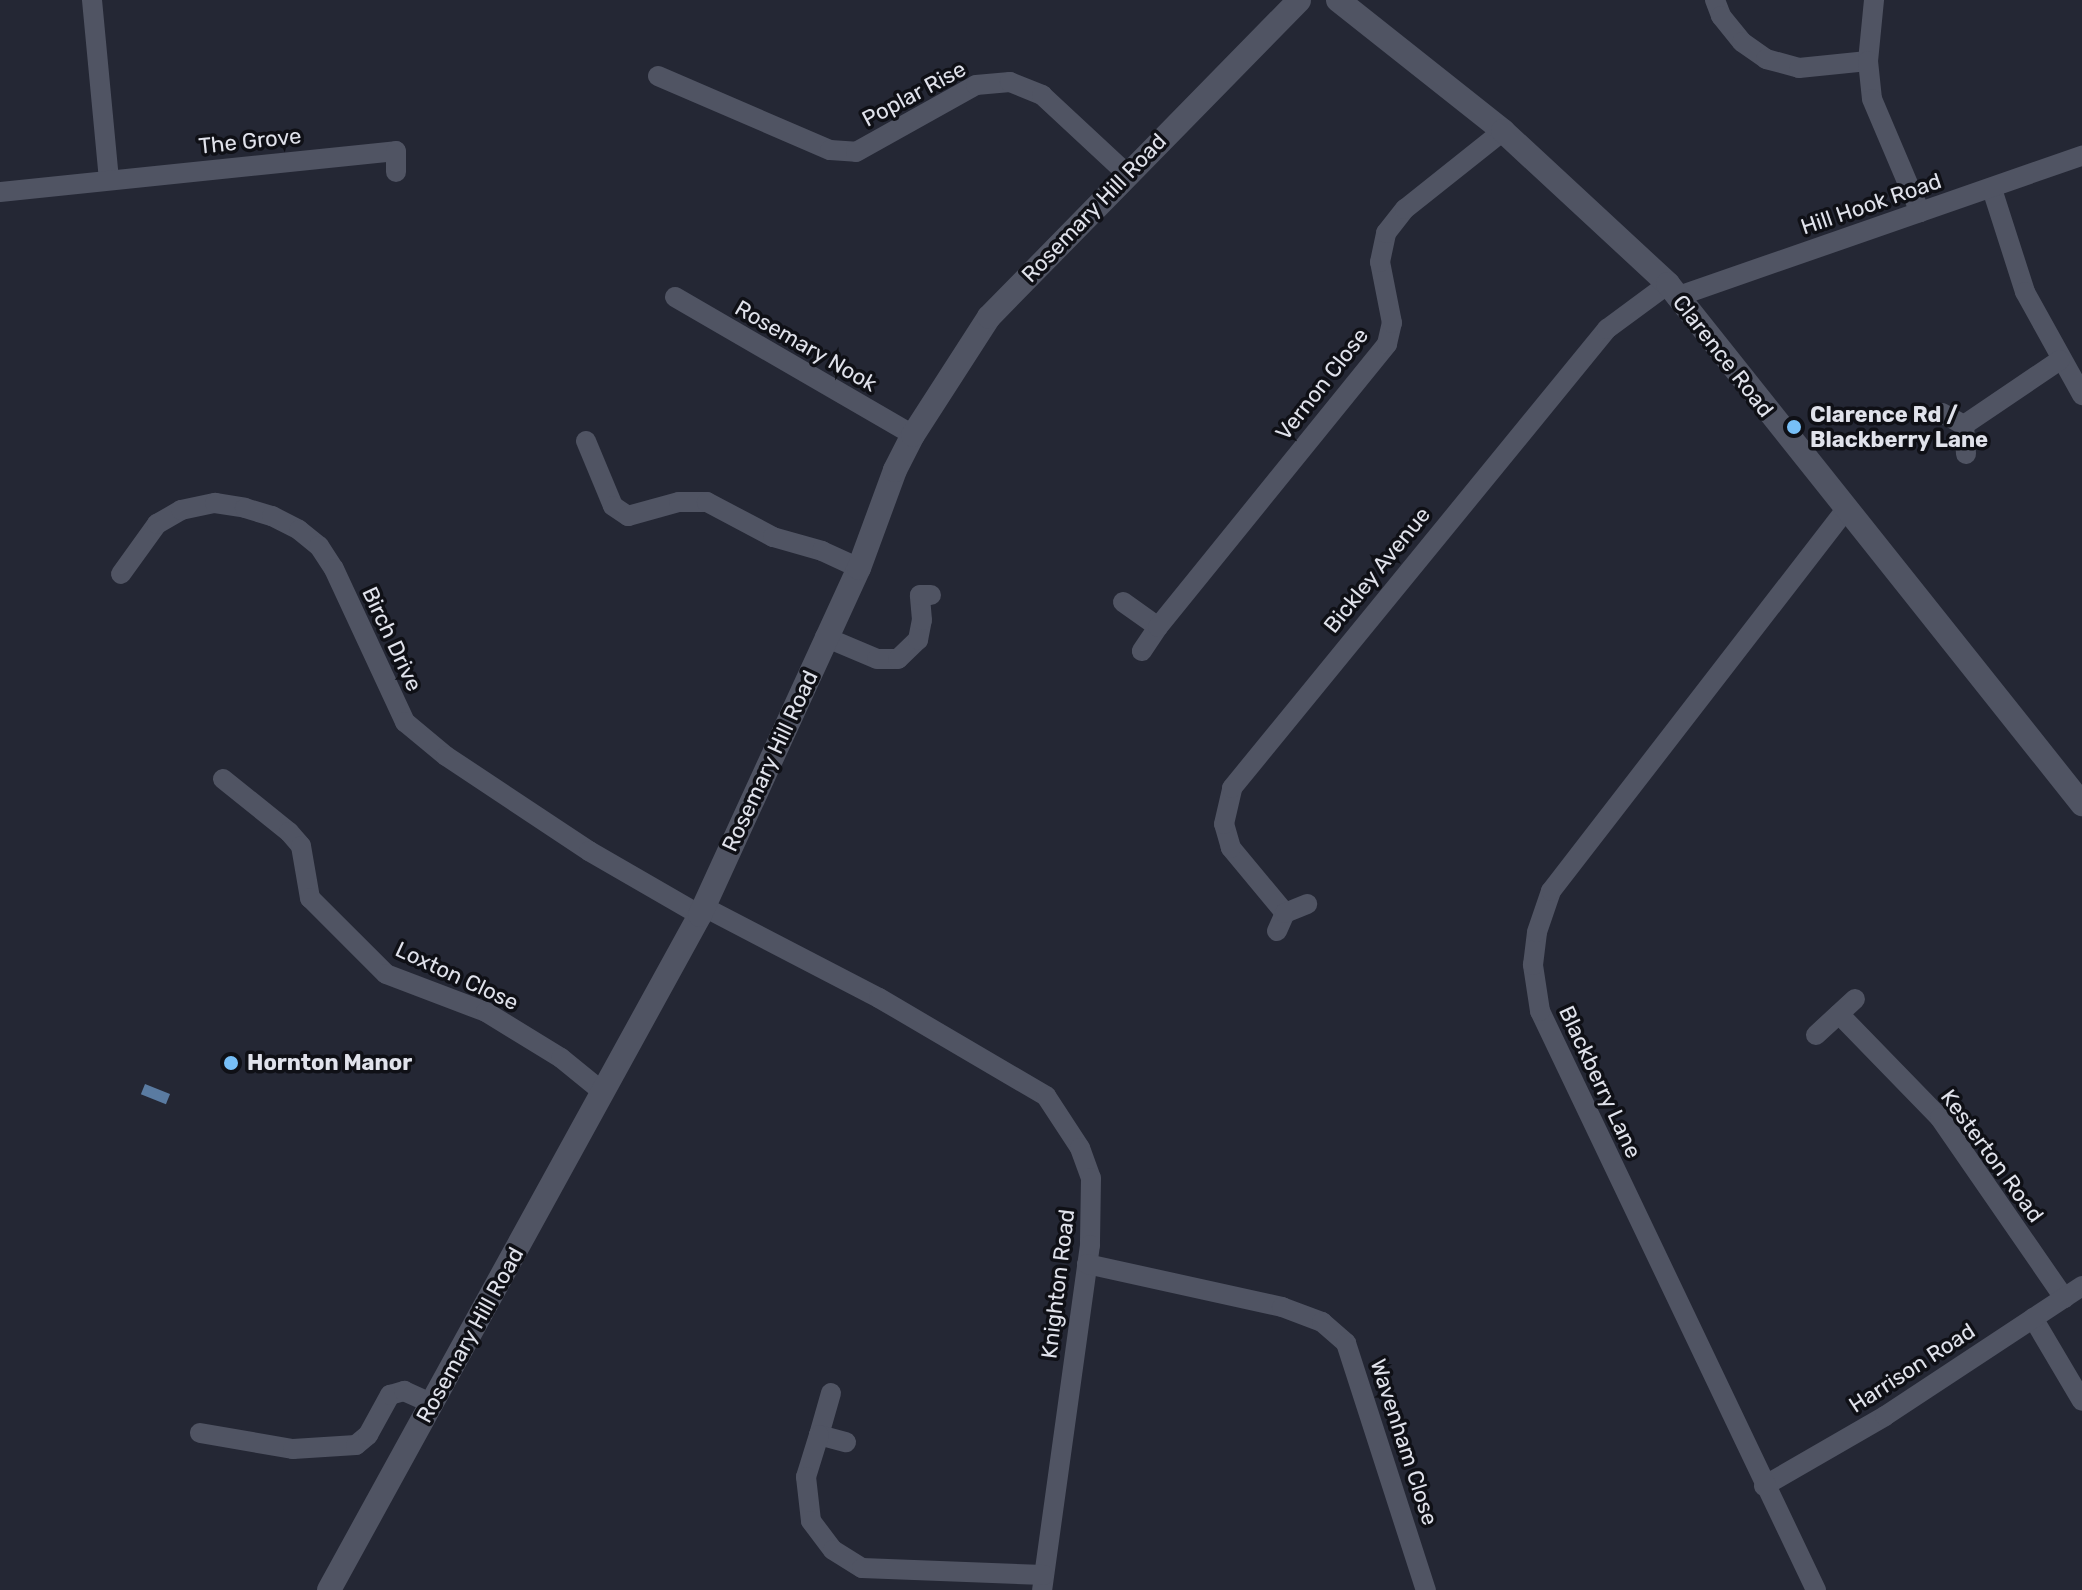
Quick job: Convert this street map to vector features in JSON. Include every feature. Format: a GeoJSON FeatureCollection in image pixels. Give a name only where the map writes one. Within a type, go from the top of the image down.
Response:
{"type":"FeatureCollection","features":[{"type":"Feature","properties":{"kind":"main road","name":"Rosemary Hill Road"},"geometry":{"type":"LineString","coordinates":[[329,1590],[702,911],[859,568],[895,470],[913,435],[989,317],[1299,0]]}},
{"type":"Feature","properties":{"kind":"main road","name":"Clarence Road"},"geometry":{"type":"LineString","coordinates":[[1338,0],[1503,131],[1672,290],[2082,804]]}},
{"type":"Feature","properties":{"kind":"street"},"geometry":{"type":"LineString","coordinates":[[92,0],[109,179]]}},
{"type":"Feature","properties":{"kind":"street"},"geometry":{"type":"LineString","coordinates":[[1715,0],[1721,16],[1742,42],[1766,59],[1799,68],[1868,61]]}},
{"type":"Feature","properties":{"kind":"street"},"geometry":{"type":"LineString","coordinates":[[1874,0],[1868,61],[1872,99],[1920,212]]}},
{"type":"Feature","properties":{"kind":"street","name":"Poplar Rise"},"geometry":{"type":"LineString","coordinates":[[658,76],[830,150],[856,152],[976,85],[1010,82],[1042,95],[1127,174]]}},
{"type":"Feature","properties":{"kind":"street","name":"Vernon Close"},"geometry":{"type":"LineString","coordinates":[[1142,651],[1158,627],[1387,344],[1392,323],[1380,262],[1386,233],[1405,209],[1503,131]]}},
{"type":"Feature","properties":{"kind":"street","name":"The Grove"},"geometry":{"type":"LineString","coordinates":[[0,192],[395,151]]}},
{"type":"Feature","properties":{"kind":"street","name":"Hill Hook Road"},"geometry":{"type":"LineString","coordinates":[[1672,290],[1992,189],[2082,156]]}},
{"type":"Feature","properties":{"kind":"street"},"geometry":{"type":"LineString","coordinates":[[1992,189],[2025,292],[2082,395]]}},
{"type":"Feature","properties":{"kind":"street","name":"Bickley Avenue"},"geometry":{"type":"LineString","coordinates":[[1307,904],[1281,922],[1231,848],[1224,824],[1232,788],[1607,329],[1672,290]]}},
{"type":"Feature","properties":{"kind":"street","name":"Rosemary Nook"},"geometry":{"type":"LineString","coordinates":[[675,297],[913,435]]}},
{"type":"Feature","properties":{"kind":"street"},"geometry":{"type":"LineString","coordinates":[[1964,425],[2060,360]]}},
{"type":"Feature","properties":{"kind":"street"},"geometry":{"type":"LineString","coordinates":[[1942,413],[1964,425]]}},
{"type":"Feature","properties":{"kind":"street"},"geometry":{"type":"LineString","coordinates":[[1964,425],[1966,454]]}},
{"type":"Feature","properties":{"kind":"street"},"geometry":{"type":"LineString","coordinates":[[586,441],[613,506],[628,516],[679,502],[707,502],[773,537],[822,551],[859,568]]}},
{"type":"Feature","properties":{"kind":"street","name":"Birch Drive"},"geometry":{"type":"LineString","coordinates":[[133,569],[157,524],[181,510],[215,503],[272,516],[299,530],[319,546],[334,569],[405,722],[446,756],[589,851],[702,911]]}},
{"type":"Feature","properties":{"kind":"street","name":"Blackberry Lane"},"geometry":{"type":"LineString","coordinates":[[1816,1590],[1540,1011],[1533,965],[1537,932],[1551,891],[1846,510]]}},
{"type":"Feature","properties":{"kind":"street"},"geometry":{"type":"LineString","coordinates":[[825,637],[877,659],[898,659],[918,640],[922,620],[920,595],[931,595]]}},
{"type":"Feature","properties":{"kind":"street"},"geometry":{"type":"LineString","coordinates":[[1123,602],[1158,627]]}},
{"type":"Feature","properties":{"kind":"street","name":"Loxton Close"},"geometry":{"type":"LineString","coordinates":[[223,779],[289,832],[301,846],[310,898],[386,974],[486,1012],[561,1058],[604,1093]]}},
{"type":"Feature","properties":{"kind":"street","name":"Knighton Road"},"geometry":{"type":"LineString","coordinates":[[702,911],[879,998],[1046,1096],[1080,1148],[1091,1178],[1093,1208],[1043,1583]]}},
{"type":"Feature","properties":{"kind":"street"},"geometry":{"type":"LineString","coordinates":[[1816,1035],[1855,999]]}},
{"type":"Feature","properties":{"kind":"street","name":"Kesterton Road"},"geometry":{"type":"LineString","coordinates":[[1839,1014],[1940,1118],[2064,1298]]}},
{"type":"Feature","properties":{"kind":"street","name":"Wavenham Close"},"geometry":{"type":"LineString","coordinates":[[1087,1264],[1282,1307],[1322,1322],[1346,1343],[1426,1590]]}},
{"type":"Feature","properties":{"kind":"street","name":"Harrison Road"},"geometry":{"type":"LineString","coordinates":[[1764,1486],[1885,1416],[2082,1286]]}},
{"type":"Feature","properties":{"kind":"street"},"geometry":{"type":"LineString","coordinates":[[2033,1318],[2082,1401]]}},
{"type":"Feature","properties":{"kind":"street"},"geometry":{"type":"LineString","coordinates":[[200,1433],[293,1449],[356,1445],[368,1435],[390,1395],[404,1391],[433,1404]]}},
{"type":"Feature","properties":{"kind":"street"},"geometry":{"type":"LineString","coordinates":[[831,1393],[806,1477],[811,1521],[833,1550],[862,1568],[1043,1583]]}},
{"type":"Feature","properties":{"kind":"street"},"geometry":{"type":"LineString","coordinates":[[819,1435],[846,1442]]}},
{"type":"Feature","properties":{"kind":"water"},"geometry":{"type":"Polygon","coordinates":[[[145,1084],[170,1094],[166,1104],[141,1094],[145,1084]]]}},
{"type":"Feature","properties":{"kind":"place","name":"Clarence Rd / Blackberry Lane"},"geometry":{"type":"Point","coordinates":[1794,427]}},
{"type":"Feature","properties":{"kind":"place","name":"Hornton Manor"},"geometry":{"type":"Point","coordinates":[231,1063]}}]}
